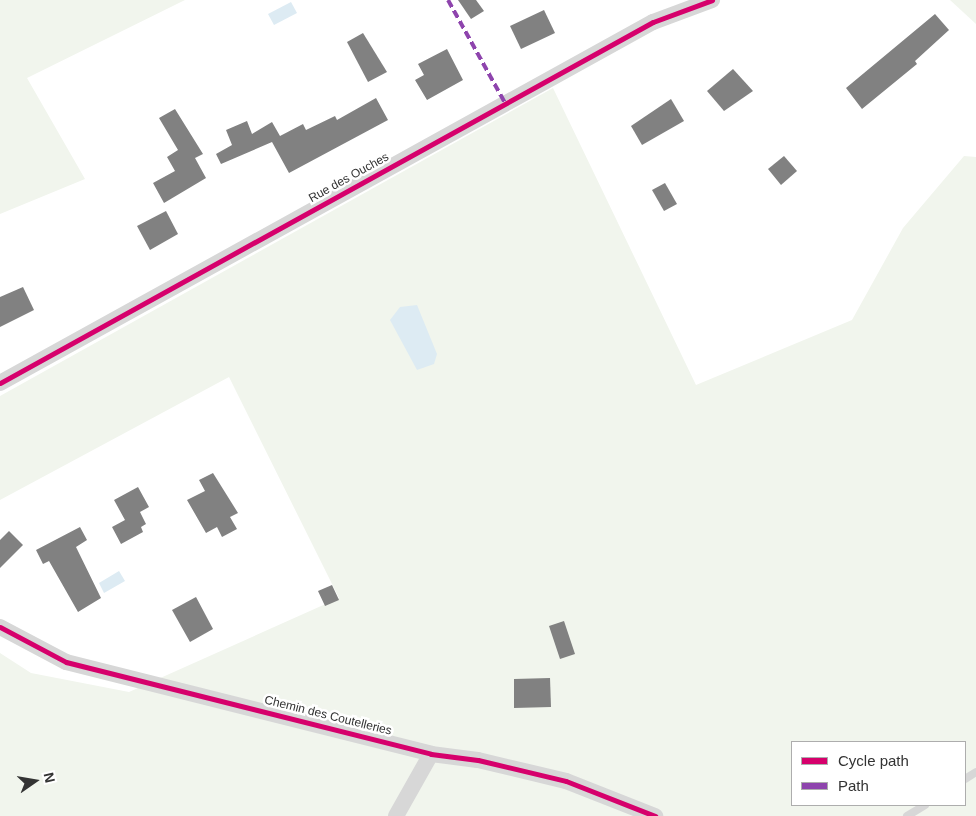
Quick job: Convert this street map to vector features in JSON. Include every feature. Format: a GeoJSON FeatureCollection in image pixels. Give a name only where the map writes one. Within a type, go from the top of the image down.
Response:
{"type":"FeatureCollection","features":[{"type":"Feature","properties":{"kind":"street","name":"Rue des Ouches"},"geometry":{"type":"LineString","coordinates":[[0,382],[653,22],[712,0]]}},
{"type":"Feature","properties":{"kind":"street","name":"Chemin des Coutelleries"},"geometry":{"type":"LineString","coordinates":[[0,627],[66,662],[431,754],[478,760],[566,781],[655,816]]}},
{"type":"Feature","properties":{"kind":"street"},"geometry":{"type":"LineString","coordinates":[[396,816],[431,754]]}},
{"type":"Feature","properties":{"kind":"lane"},"geometry":{"type":"LineString","coordinates":[[907,816],[923,806]]}},
{"type":"Feature","properties":{"kind":"shaded area"},"geometry":{"type":"Polygon","coordinates":[[[0,0],[185,0],[27,78],[85,179],[0,214],[0,0]]]}},
{"type":"Feature","properties":{"kind":"shaded area"},"geometry":{"type":"Polygon","coordinates":[[[950,0],[976,0],[976,24],[950,0]]]}},
{"type":"Feature","properties":{"kind":"shaded area"},"geometry":{"type":"Polygon","coordinates":[[[291,2],[297,13],[274,25],[268,14],[291,2]]]}},
{"type":"Feature","properties":{"kind":"shaded area"},"geometry":{"type":"Polygon","coordinates":[[[553,88],[696,385],[852,320],[903,228],[964,156],[976,157],[976,816],[0,816],[0,653],[31,673],[129,692],[339,598],[229,377],[0,500],[0,396],[553,88]]]}},
{"type":"Feature","properties":{"kind":"shaded area"},"geometry":{"type":"Polygon","coordinates":[[[417,305],[437,354],[434,364],[417,370],[390,320],[400,307],[417,305]]]}},
{"type":"Feature","properties":{"kind":"shaded area"},"geometry":{"type":"Polygon","coordinates":[[[119,571],[125,581],[104,593],[99,583],[119,571]]]}},
{"type":"Feature","properties":{"kind":"building"},"geometry":{"type":"Polygon","coordinates":[[[458,0],[476,0],[484,11],[471,19],[458,0]]]}},
{"type":"Feature","properties":{"kind":"building"},"geometry":{"type":"Polygon","coordinates":[[[544,10],[555,33],[521,49],[510,26],[544,10]]]}},
{"type":"Feature","properties":{"kind":"building"},"geometry":{"type":"Polygon","coordinates":[[[935,14],[949,30],[915,61],[917,64],[862,109],[846,88],[935,14]]]}},
{"type":"Feature","properties":{"kind":"building"},"geometry":{"type":"Polygon","coordinates":[[[363,33],[387,72],[368,82],[347,42],[363,33]]]}},
{"type":"Feature","properties":{"kind":"building"},"geometry":{"type":"Polygon","coordinates":[[[447,49],[463,80],[427,100],[415,80],[424,75],[418,64],[447,49]]]}},
{"type":"Feature","properties":{"kind":"building"},"geometry":{"type":"Polygon","coordinates":[[[733,69],[753,91],[724,111],[707,91],[733,69]]]}},
{"type":"Feature","properties":{"kind":"building"},"geometry":{"type":"Polygon","coordinates":[[[376,98],[388,120],[289,173],[272,142],[221,164],[216,154],[232,145],[226,130],[247,121],[252,134],[272,122],[280,136],[303,124],[306,130],[335,116],[337,120],[376,98]]]}},
{"type":"Feature","properties":{"kind":"building"},"geometry":{"type":"Polygon","coordinates":[[[671,99],[684,121],[642,145],[631,126],[671,99]]]}},
{"type":"Feature","properties":{"kind":"building"},"geometry":{"type":"Polygon","coordinates":[[[175,109],[203,154],[195,158],[206,178],[164,203],[153,183],[175,171],[167,157],[178,150],[159,118],[175,109]]]}},
{"type":"Feature","properties":{"kind":"building"},"geometry":{"type":"Polygon","coordinates":[[[784,156],[797,171],[781,185],[768,169],[784,156]]]}},
{"type":"Feature","properties":{"kind":"building"},"geometry":{"type":"Polygon","coordinates":[[[665,183],[677,204],[664,211],[652,190],[665,183]]]}},
{"type":"Feature","properties":{"kind":"building"},"geometry":{"type":"Polygon","coordinates":[[[166,211],[178,234],[150,250],[137,226],[166,211]]]}},
{"type":"Feature","properties":{"kind":"building"},"geometry":{"type":"Polygon","coordinates":[[[23,287],[34,310],[0,327],[0,297],[23,287]]]}},
{"type":"Feature","properties":{"kind":"building"},"geometry":{"type":"Polygon","coordinates":[[[213,473],[238,513],[230,517],[237,529],[222,537],[217,527],[206,533],[187,500],[205,491],[199,480],[213,473]]]}},
{"type":"Feature","properties":{"kind":"building"},"geometry":{"type":"Polygon","coordinates":[[[138,487],[149,507],[140,512],[146,524],[141,527],[143,532],[121,544],[112,527],[125,520],[114,500],[138,487]]]}},
{"type":"Feature","properties":{"kind":"building"},"geometry":{"type":"Polygon","coordinates":[[[80,527],[87,540],[76,547],[101,598],[78,612],[49,561],[43,564],[36,550],[80,527]]]}},
{"type":"Feature","properties":{"kind":"building"},"geometry":{"type":"Polygon","coordinates":[[[9,531],[23,545],[0,568],[0,540],[9,531]]]}},
{"type":"Feature","properties":{"kind":"building"},"geometry":{"type":"Polygon","coordinates":[[[332,585],[339,600],[325,606],[318,591],[332,585]]]}},
{"type":"Feature","properties":{"kind":"building"},"geometry":{"type":"Polygon","coordinates":[[[196,597],[213,629],[190,642],[172,610],[196,597]]]}},
{"type":"Feature","properties":{"kind":"building"},"geometry":{"type":"Polygon","coordinates":[[[564,621],[575,654],[560,659],[549,626],[564,621]]]}},
{"type":"Feature","properties":{"kind":"building"},"geometry":{"type":"Polygon","coordinates":[[[550,678],[551,707],[514,708],[514,679],[550,678]]]}},
{"type":"Feature","properties":{"kind":"marked path"},"geometry":{"type":"LineString","coordinates":[[448,0],[505,103]]}},
{"type":"Feature","properties":{"kind":"cycle path"},"geometry":{"type":"LineString","coordinates":[[0,383],[653,22],[712,0]]}},
{"type":"Feature","properties":{"kind":"cycle path"},"geometry":{"type":"LineString","coordinates":[[0,627],[66,662],[431,754],[478,760],[566,781],[655,816]]}}]}
